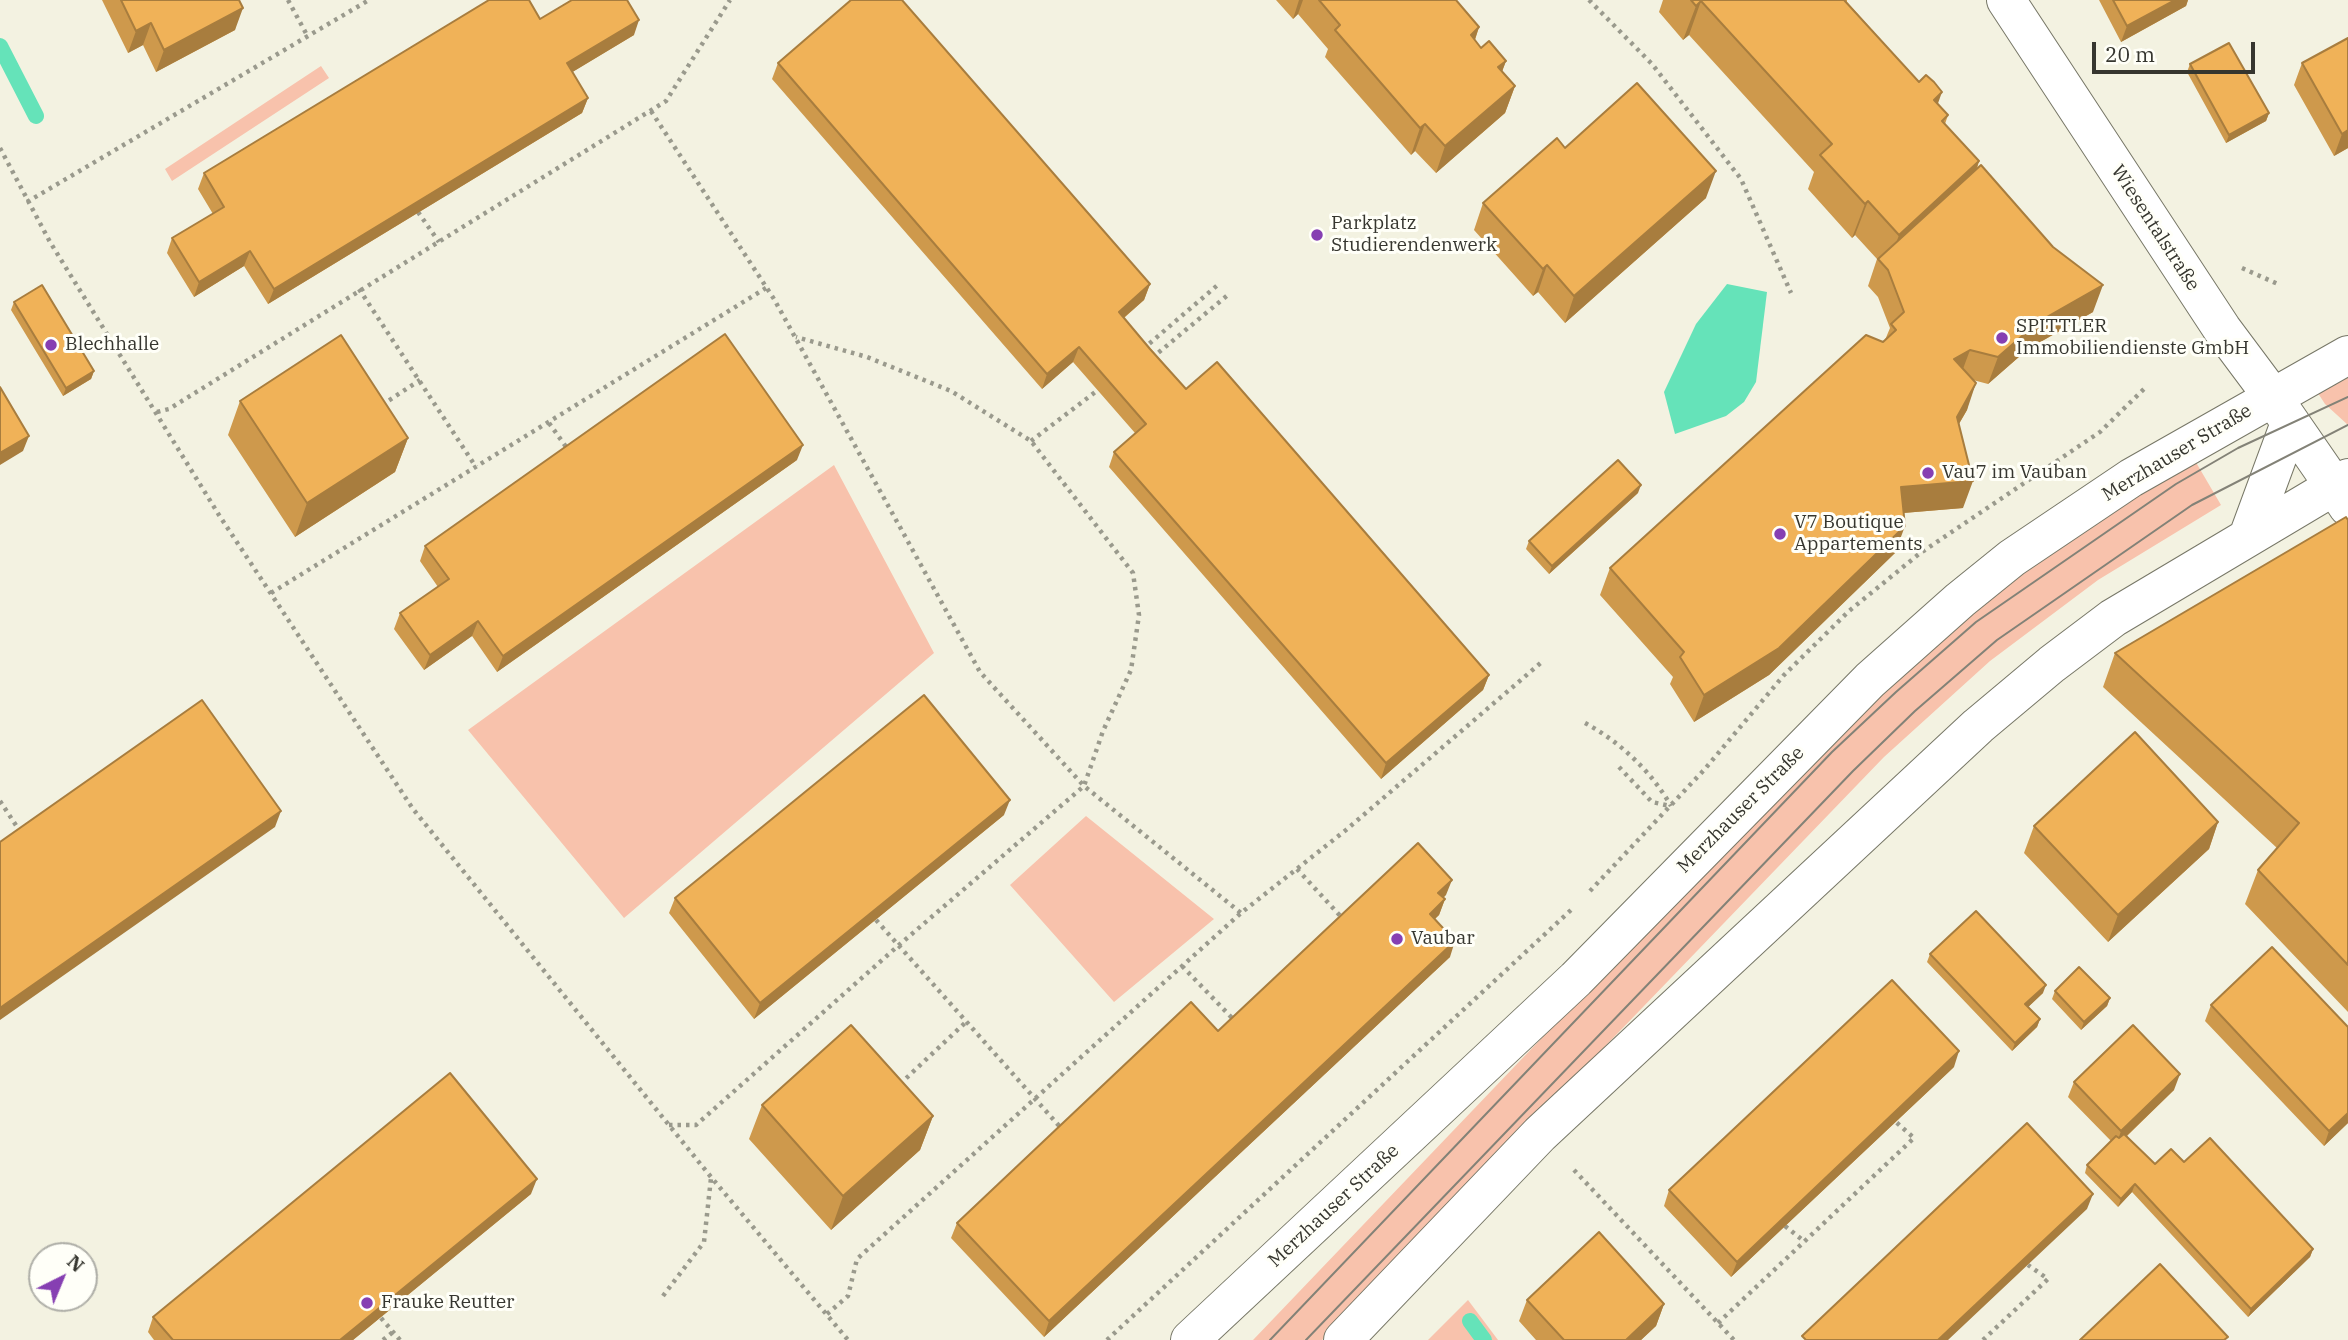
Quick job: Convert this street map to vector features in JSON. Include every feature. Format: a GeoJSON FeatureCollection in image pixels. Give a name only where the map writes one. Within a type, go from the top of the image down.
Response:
{"type":"FeatureCollection","features":[{"type":"Feature","properties":{"kind":"main road","name":"Wiesentalstraße"},"geometry":{"type":"LineString","coordinates":[[2006,0],[2221,329],[2343,490]]}},
{"type":"Feature","properties":{"kind":"main road","name":"Merzhauser Straße"},"geometry":{"type":"LineString","coordinates":[[1191,1340],[1566,988],[1870,680],[1960,600],[2012,558],[2131,478],[2281,410],[2348,355]]}},
{"type":"Feature","properties":{"kind":"main road"},"geometry":{"type":"LineString","coordinates":[[2248,537],[2281,410]]}},
{"type":"Feature","properties":{"kind":"main road"},"geometry":{"type":"LineString","coordinates":[[1343,1340],[1540,1134],[1978,726],[2052,664],[2113,618],[2248,537],[2343,490]]}},
{"type":"Feature","properties":{"kind":"main road"},"geometry":{"type":"LineString","coordinates":[[1218,1340],[1234,1297]]}},
{"type":"Feature","properties":{"kind":"path"},"geometry":{"type":"LineString","coordinates":[[288,0],[308,37]]}},
{"type":"Feature","properties":{"kind":"path"},"geometry":{"type":"LineString","coordinates":[[27,202],[369,0]]}},
{"type":"Feature","properties":{"kind":"path"},"geometry":{"type":"LineString","coordinates":[[157,412],[169,409],[666,101],[730,0]]}},
{"type":"Feature","properties":{"kind":"path"},"geometry":{"type":"LineString","coordinates":[[1589,0],[1652,64],[1741,179],[1790,293]]}},
{"type":"Feature","properties":{"kind":"path"},"geometry":{"type":"LineString","coordinates":[[651,111],[796,337],[981,672],[1084,786],[1241,913]]}},
{"type":"Feature","properties":{"kind":"path"},"geometry":{"type":"LineString","coordinates":[[0,150],[27,202],[219,515],[412,809],[668,1125],[848,1340]]}},
{"type":"Feature","properties":{"kind":"path"},"geometry":{"type":"LineString","coordinates":[[418,212],[439,242]]}},
{"type":"Feature","properties":{"kind":"path"},"geometry":{"type":"LineString","coordinates":[[1137,354],[1220,283]]}},
{"type":"Feature","properties":{"kind":"path"},"geometry":{"type":"LineString","coordinates":[[271,593],[766,288]]}},
{"type":"Feature","properties":{"kind":"path"},"geometry":{"type":"LineString","coordinates":[[359,289],[476,468]]}},
{"type":"Feature","properties":{"kind":"path"},"geometry":{"type":"LineString","coordinates":[[1145,365],[1229,293]]}},
{"type":"Feature","properties":{"kind":"path"},"geometry":{"type":"LineString","coordinates":[[668,1125],[696,1125],[1084,786],[1103,731],[1131,670],[1139,615],[1133,573],[1031,440],[951,391],[867,357],[796,337]]}},
{"type":"Feature","properties":{"kind":"path"},"geometry":{"type":"LineString","coordinates":[[380,406],[420,380]]}},
{"type":"Feature","properties":{"kind":"path"},"geometry":{"type":"LineString","coordinates":[[1586,895],[1704,770],[1784,675],[1849,611],[1919,554],[2100,432],[2147,386]]}},
{"type":"Feature","properties":{"kind":"path"},"geometry":{"type":"LineString","coordinates":[[1031,440],[1098,390]]}},
{"type":"Feature","properties":{"kind":"path"},"geometry":{"type":"LineString","coordinates":[[548,423],[572,454]]}},
{"type":"Feature","properties":{"kind":"path"},"geometry":{"type":"LineString","coordinates":[[827,1314],[848,1296],[857,1259],[1241,913],[1346,830],[1543,661]]}},
{"type":"Feature","properties":{"kind":"path"},"geometry":{"type":"LineString","coordinates":[[1585,723],[1607,735],[1661,788],[1671,806]]}},
{"type":"Feature","properties":{"kind":"path"},"geometry":{"type":"LineString","coordinates":[[1619,767],[1652,802]]}},
{"type":"Feature","properties":{"kind":"path"},"geometry":{"type":"LineString","coordinates":[[0,801],[23,836]]}},
{"type":"Feature","properties":{"kind":"path"},"geometry":{"type":"LineString","coordinates":[[1297,869],[1345,922]]}},
{"type":"Feature","properties":{"kind":"path"},"geometry":{"type":"LineString","coordinates":[[1107,1340],[1576,905]]}},
{"type":"Feature","properties":{"kind":"path"},"geometry":{"type":"LineString","coordinates":[[876,920],[1064,1132]]}},
{"type":"Feature","properties":{"kind":"path"},"geometry":{"type":"LineString","coordinates":[[1182,966],[1237,1023]]}},
{"type":"Feature","properties":{"kind":"path"},"geometry":{"type":"LineString","coordinates":[[898,1086],[966,1022]]}},
{"type":"Feature","properties":{"kind":"path"},"geometry":{"type":"LineString","coordinates":[[1718,1323],[1914,1138],[1896,1122]]}},
{"type":"Feature","properties":{"kind":"path"},"geometry":{"type":"LineString","coordinates":[[1540,1134],[1734,1340]]}},
{"type":"Feature","properties":{"kind":"path"},"geometry":{"type":"LineString","coordinates":[[663,1296],[704,1242],[711,1177]]}},
{"type":"Feature","properties":{"kind":"path"},"geometry":{"type":"LineString","coordinates":[[1785,1226],[1805,1242]]}},
{"type":"Feature","properties":{"kind":"path"},"geometry":{"type":"LineString","coordinates":[[1983,1340],[2048,1279],[2028,1265]]}},
{"type":"Feature","properties":{"kind":"path"},"geometry":{"type":"LineString","coordinates":[[381,1318],[400,1340]]}},
{"type":"Feature","properties":{"kind":"path"},"geometry":{"type":"LineString","coordinates":[[383,1340],[393,1332]]}},
{"type":"Feature","properties":{"kind":"shaded area"},"geometry":{"type":"Polygon","coordinates":[[[321,66],[329,78],[172,181],[165,169],[321,66]]]}},
{"type":"Feature","properties":{"kind":"shaded area"},"geometry":{"type":"Polygon","coordinates":[[[1727,284],[1767,292],[1756,382],[1744,402],[1726,416],[1675,434],[1664,392],[1696,324],[1727,284]]]}},
{"type":"Feature","properties":{"kind":"shaded area"},"geometry":{"type":"Polygon","coordinates":[[[2348,372],[2348,425],[2325,404],[2314,387],[2348,372]]]}},
{"type":"Feature","properties":{"kind":"shaded area"},"geometry":{"type":"Polygon","coordinates":[[[2194,459],[2221,505],[2098,580],[1990,661],[1884,757],[1322,1340],[1253,1340],[1822,745],[2034,561],[2194,459]]]}},
{"type":"Feature","properties":{"kind":"shaded area"},"geometry":{"type":"Polygon","coordinates":[[[834,465],[934,653],[624,918],[468,730],[834,465]]]}},
{"type":"Feature","properties":{"kind":"shaded area"},"geometry":{"type":"Polygon","coordinates":[[[1086,816],[1214,919],[1114,1002],[1010,885],[1086,816]]]}},
{"type":"Feature","properties":{"kind":"shaded area"},"geometry":{"type":"Polygon","coordinates":[[[1468,1300],[1498,1340],[1428,1340],[1468,1300]]]}},
{"type":"Feature","properties":{"kind":"building"},"geometry":{"type":"Polygon","coordinates":[[[121,0],[239,0],[243,8],[164,50],[151,23],[136,31],[121,0]]]}},
{"type":"Feature","properties":{"kind":"building"},"geometry":{"type":"Polygon","coordinates":[[[489,0],[529,0],[540,19],[572,0],[627,0],[639,20],[567,63],[588,98],[274,289],[250,251],[199,282],[172,238],[224,207],[204,173],[489,0]]]}},
{"type":"Feature","properties":{"kind":"building"},"geometry":{"type":"Polygon","coordinates":[[[851,0],[902,0],[1150,284],[1119,312],[1150,349],[1186,389],[1217,362],[1489,675],[1386,763],[1114,452],[1146,424],[1079,347],[1047,374],[778,63],[851,0]]]}},
{"type":"Feature","properties":{"kind":"building"},"geometry":{"type":"Polygon","coordinates":[[[1319,0],[1456,0],[1479,27],[1471,35],[1481,48],[1489,41],[1506,61],[1498,67],[1515,86],[1445,146],[1425,124],[1420,128],[1335,30],[1340,25],[1319,0]]]}},
{"type":"Feature","properties":{"kind":"building"},"geometry":{"type":"Polygon","coordinates":[[[1691,0],[1844,0],[1919,82],[1926,75],[1934,82],[1942,92],[1934,100],[1948,115],[1942,121],[1979,161],[1899,235],[1868,201],[1865,204],[1820,155],[1832,144],[1701,1],[1696,6],[1691,0]]]}},
{"type":"Feature","properties":{"kind":"building"},"geometry":{"type":"Polygon","coordinates":[[[2113,0],[2175,0],[2127,26],[2113,0]]]}},
{"type":"Feature","properties":{"kind":"building"},"geometry":{"type":"Polygon","coordinates":[[[2348,38],[2348,130],[2342,134],[2302,63],[2348,38]]]}},
{"type":"Feature","properties":{"kind":"building"},"geometry":{"type":"Polygon","coordinates":[[[2229,43],[2269,113],[2229,135],[2190,64],[2229,43]]]}},
{"type":"Feature","properties":{"kind":"building"},"geometry":{"type":"Polygon","coordinates":[[[1637,83],[1716,171],[1574,296],[1547,265],[1543,269],[1483,203],[1557,138],[1565,148],[1637,83]]]}},
{"type":"Feature","properties":{"kind":"building","name":"V7 Boutique Appartements"},"geometry":{"type":"Polygon","coordinates":[[[1981,165],[2053,247],[2103,285],[2038,322],[1998,357],[1970,350],[1954,359],[1976,383],[1957,417],[1973,481],[1901,487],[1905,526],[1779,648],[1704,695],[1680,657],[1684,652],[1610,568],[1866,335],[1883,342],[1896,330],[1891,324],[1904,312],[1888,270],[1878,259],[1981,165]]]}},
{"type":"Feature","properties":{"kind":"building","name":"Blechhalle"},"geometry":{"type":"Polygon","coordinates":[[[42,285],[94,371],[66,388],[14,302],[42,285]]]}},
{"type":"Feature","properties":{"kind":"building"},"geometry":{"type":"Polygon","coordinates":[[[725,334],[803,445],[503,656],[478,621],[430,655],[400,613],[449,579],[425,546],[725,334]]]}},
{"type":"Feature","properties":{"kind":"building"},"geometry":{"type":"Polygon","coordinates":[[[341,335],[408,438],[307,503],[240,401],[341,335]]]}},
{"type":"Feature","properties":{"kind":"building"},"geometry":{"type":"Polygon","coordinates":[[[0,387],[29,436],[0,453],[0,387]]]}},
{"type":"Feature","properties":{"kind":"building"},"geometry":{"type":"Polygon","coordinates":[[[1618,460],[1641,485],[1552,566],[1529,541],[1618,460]]]}},
{"type":"Feature","properties":{"kind":"building"},"geometry":{"type":"Polygon","coordinates":[[[2346,517],[2348,965],[2258,870],[2299,823],[2115,653],[2346,517]]]}},
{"type":"Feature","properties":{"kind":"building"},"geometry":{"type":"Polygon","coordinates":[[[924,695],[1010,800],[760,1003],[675,898],[924,695]]]}},
{"type":"Feature","properties":{"kind":"building"},"geometry":{"type":"Polygon","coordinates":[[[202,700],[281,811],[0,1008],[0,842],[202,700]]]}},
{"type":"Feature","properties":{"kind":"building"},"geometry":{"type":"Polygon","coordinates":[[[2135,732],[2218,822],[2118,915],[2034,826],[2135,732]]]}},
{"type":"Feature","properties":{"kind":"building"},"geometry":{"type":"Polygon","coordinates":[[[1418,843],[1452,880],[1438,893],[1445,899],[1430,914],[1455,941],[1049,1321],[957,1223],[1191,1002],[1218,1031],[1418,843]]]}},
{"type":"Feature","properties":{"kind":"building"},"geometry":{"type":"Polygon","coordinates":[[[1976,911],[2046,985],[2025,1004],[2040,1019],[2015,1043],[1930,954],[1976,911]]]}},
{"type":"Feature","properties":{"kind":"building"},"geometry":{"type":"Polygon","coordinates":[[[2272,947],[2348,1027],[2348,1113],[2329,1131],[2211,1005],[2272,947]]]}},
{"type":"Feature","properties":{"kind":"building"},"geometry":{"type":"Polygon","coordinates":[[[2079,967],[2110,998],[2084,1022],[2055,991],[2079,967]]]}},
{"type":"Feature","properties":{"kind":"building"},"geometry":{"type":"Polygon","coordinates":[[[1892,980],[1959,1051],[1737,1262],[1669,1190],[1892,980]]]}},
{"type":"Feature","properties":{"kind":"building"},"geometry":{"type":"Polygon","coordinates":[[[851,1025],[933,1116],[843,1196],[762,1105],[851,1025]]]}},
{"type":"Feature","properties":{"kind":"building"},"geometry":{"type":"Polygon","coordinates":[[[2133,1025],[2180,1074],[2121,1131],[2074,1082],[2133,1025]]]}},
{"type":"Feature","properties":{"kind":"building"},"geometry":{"type":"Polygon","coordinates":[[[450,1073],[537,1179],[340,1340],[173,1340],[153,1317],[450,1073]]]}},
{"type":"Feature","properties":{"kind":"building"},"geometry":{"type":"Polygon","coordinates":[[[2027,1123],[2093,1194],[1938,1340],[1806,1340],[1802,1336],[2027,1123]]]}},
{"type":"Feature","properties":{"kind":"building"},"geometry":{"type":"Polygon","coordinates":[[[2124,1134],[2155,1164],[2171,1149],[2184,1162],[2210,1138],[2313,1249],[2251,1309],[2135,1184],[2121,1199],[2087,1165],[2116,1136],[2119,1138],[2124,1134]]]}},
{"type":"Feature","properties":{"kind":"building"},"geometry":{"type":"Polygon","coordinates":[[[1599,1232],[1664,1304],[1626,1340],[1564,1340],[1527,1300],[1599,1232]]]}},
{"type":"Feature","properties":{"kind":"building"},"geometry":{"type":"Polygon","coordinates":[[[2160,1264],[2228,1337],[2224,1340],[2080,1340],[2160,1264]]]}},
{"type":"Feature","properties":{"kind":"waterway"},"geometry":{"type":"LineString","coordinates":[[0,46],[36,116]]}},
{"type":"Feature","properties":{"kind":"waterway"},"geometry":{"type":"LineString","coordinates":[[1470,1321],[1484,1340]]}},
{"type":"Feature","properties":{"kind":"tram line"},"geometry":{"type":"LineString","coordinates":[[1270,1340],[1832,752],[1976,622],[2176,484],[2238,448],[2348,397]]}},
{"type":"Feature","properties":{"kind":"tram line"},"geometry":{"type":"LineString","coordinates":[[1306,1340],[1853,771],[1915,711],[1997,640],[2192,505],[2348,425]]}},
{"type":"Feature","properties":{"kind":"place","name":"Parkplatz Studierendenwerk"},"geometry":{"type":"Point","coordinates":[1317,235]}},
{"type":"Feature","properties":{"kind":"place","name":"SPITTLER Immobiliendienste GmbH"},"geometry":{"type":"Point","coordinates":[2002,338]}},
{"type":"Feature","properties":{"kind":"place","name":"Blechhalle"},"geometry":{"type":"Point","coordinates":[51,345]}},
{"type":"Feature","properties":{"kind":"place","name":"Vau7 im Vauban"},"geometry":{"type":"Point","coordinates":[1928,473]}},
{"type":"Feature","properties":{"kind":"place","name":"V7 Boutique Appartements"},"geometry":{"type":"Point","coordinates":[1780,534]}},
{"type":"Feature","properties":{"kind":"place","name":"Vaubar"},"geometry":{"type":"Point","coordinates":[1397,939]}},
{"type":"Feature","properties":{"kind":"place","name":"Frauke Reutter"},"geometry":{"type":"Point","coordinates":[367,1303]}}]}
